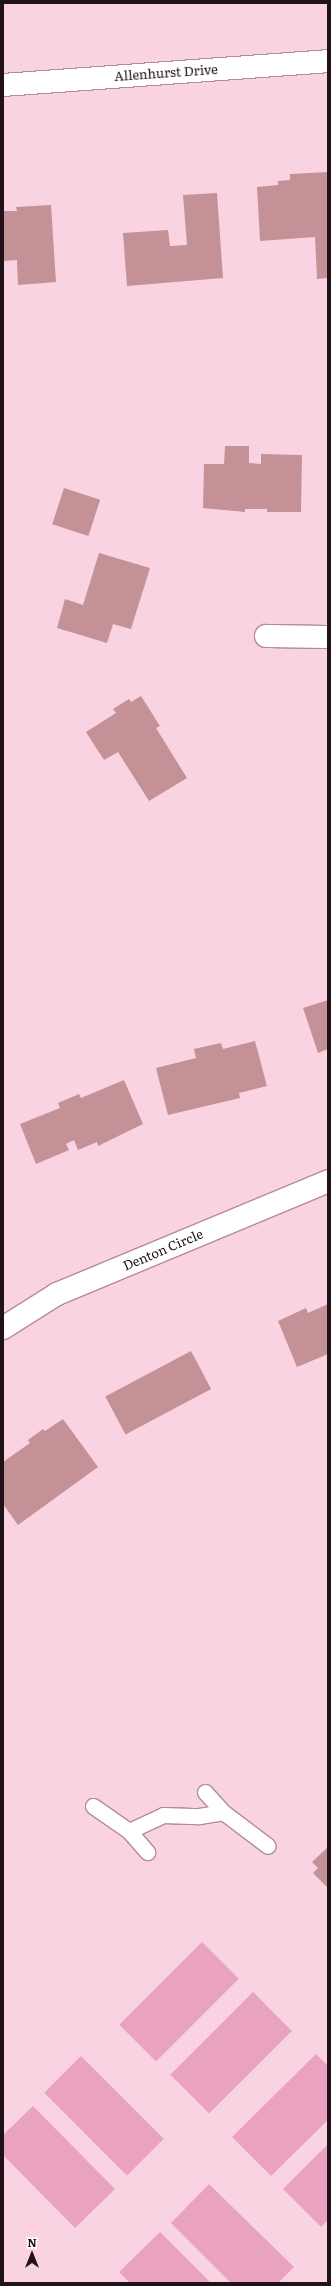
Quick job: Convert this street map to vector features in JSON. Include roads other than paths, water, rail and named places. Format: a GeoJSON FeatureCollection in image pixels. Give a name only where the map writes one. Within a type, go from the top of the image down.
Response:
{"type":"FeatureCollection","features":[{"type":"Feature","properties":{"kind":"street","name":"Allenhurst Drive"},"geometry":{"type":"LineString","coordinates":[[3,86],[328,61]]}},
{"type":"Feature","properties":{"kind":"street"},"geometry":{"type":"LineString","coordinates":[[266,636],[328,637]]}},
{"type":"Feature","properties":{"kind":"street","name":"Denton Circle"},"geometry":{"type":"LineString","coordinates":[[3,1328],[57,1294],[328,1181]]}},
{"type":"Feature","properties":{"kind":"lane"},"geometry":{"type":"LineString","coordinates":[[206,1792],[223,1812],[268,1846]]}},
{"type":"Feature","properties":{"kind":"lane"},"geometry":{"type":"LineString","coordinates":[[93,1806],[129,1831],[147,1852]]}},
{"type":"Feature","properties":{"kind":"lane"},"geometry":{"type":"LineString","coordinates":[[129,1831],[163,1815],[199,1816],[223,1812]]}}]}
